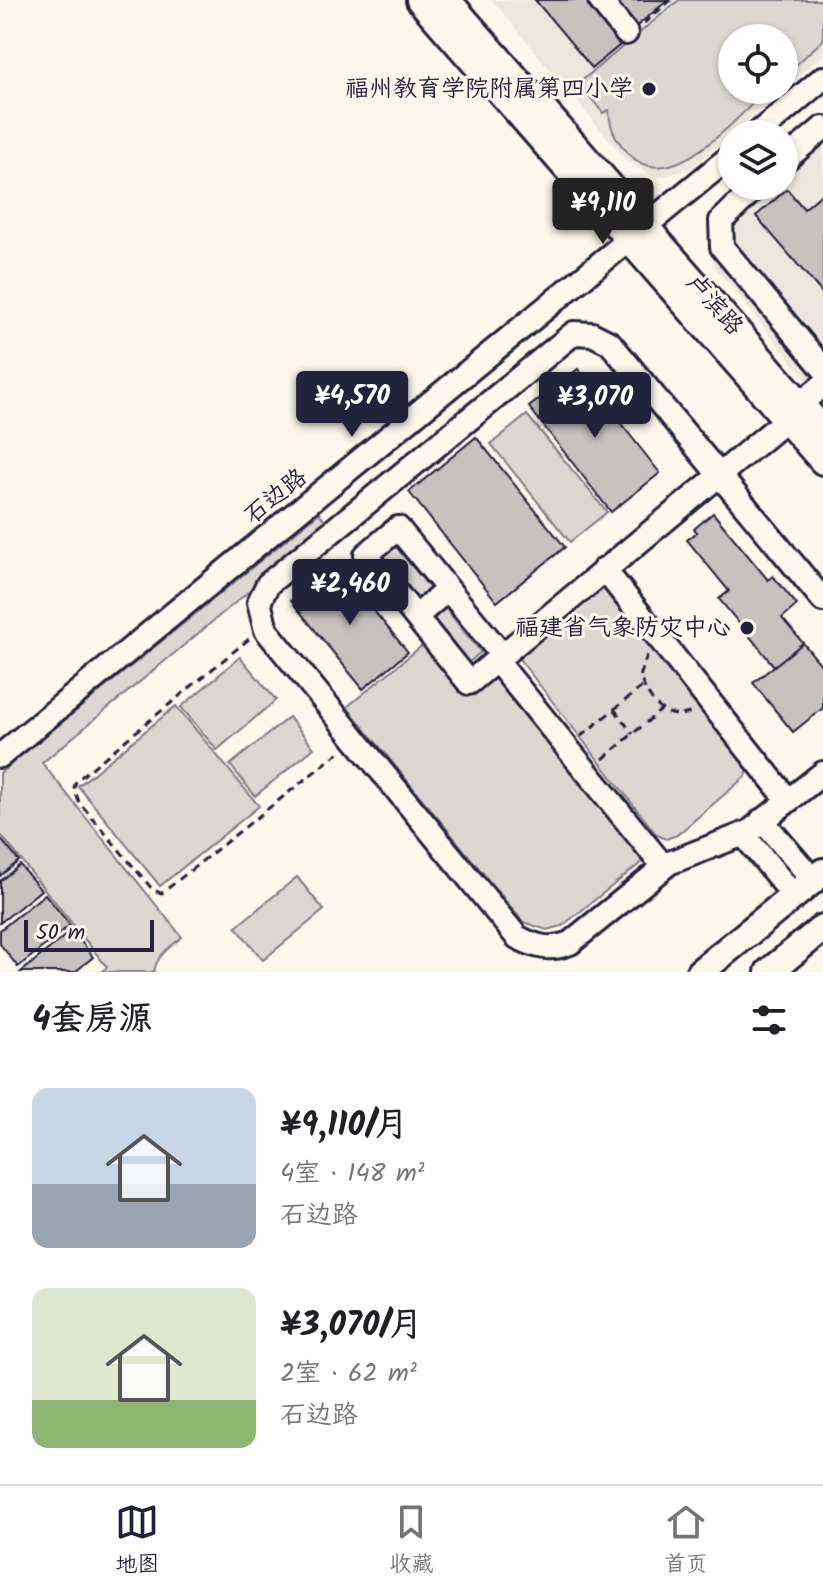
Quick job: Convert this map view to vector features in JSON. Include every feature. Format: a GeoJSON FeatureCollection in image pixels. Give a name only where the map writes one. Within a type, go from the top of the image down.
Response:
{"type":"FeatureCollection","features":[{"type":"Feature","properties":{"kind":"main road"},"geometry":{"type":"LineString","coordinates":[[420,0],[639,234]]}},
{"type":"Feature","properties":{"kind":"main road","name":"卢滨路"},"geometry":{"type":"LineString","coordinates":[[459,4],[639,234],[794,412],[823,430]]}},
{"type":"Feature","properties":{"kind":"main road"},"geometry":{"type":"LineString","coordinates":[[794,412],[823,461]]}},
{"type":"Feature","properties":{"kind":"main road"},"geometry":{"type":"LineString","coordinates":[[700,972],[810,883]]}},
{"type":"Feature","properties":{"kind":"main road"},"geometry":{"type":"LineString","coordinates":[[769,972],[823,928]]}},
{"type":"Feature","properties":{"kind":"street"},"geometry":{"type":"LineString","coordinates":[[600,0],[626,33]]}},
{"type":"Feature","properties":{"kind":"street"},"geometry":{"type":"LineString","coordinates":[[776,120],[820,88]]}},
{"type":"Feature","properties":{"kind":"street"},"geometry":{"type":"LineString","coordinates":[[798,149],[823,128]]}},
{"type":"Feature","properties":{"kind":"street","name":"石边路"},"geometry":{"type":"LineString","coordinates":[[0,756],[718,167]]}},
{"type":"Feature","properties":{"kind":"street"},"geometry":{"type":"LineString","coordinates":[[743,200],[721,221],[722,247],[823,368]]}},
{"type":"Feature","properties":{"kind":"street"},"geometry":{"type":"LineString","coordinates":[[823,600],[610,343],[592,334],[574,333],[268,584],[259,602],[265,627],[517,937],[531,945],[557,948],[570,943],[664,867],[743,834],[823,773]]}},
{"type":"Feature","properties":{"kind":"street"},"geometry":{"type":"LineString","coordinates":[[664,867],[567,747],[499,658],[448,589],[398,528],[366,555],[469,683],[499,658],[719,472],[794,412],[823,385]]}},
{"type":"Feature","properties":{"kind":"street"},"geometry":{"type":"LineString","coordinates":[[326,490],[348,518]]}},
{"type":"Feature","properties":{"kind":"street"},"geometry":{"type":"LineString","coordinates":[[604,569],[788,800]]}},
{"type":"Feature","properties":{"kind":"street"},"geometry":{"type":"LineString","coordinates":[[416,617],[448,589]]}},
{"type":"Feature","properties":{"kind":"street"},"geometry":{"type":"LineString","coordinates":[[762,820],[810,883]]}},
{"type":"Feature","properties":{"kind":"street"},"geometry":{"type":"LineString","coordinates":[[743,834],[810,883]]}},
{"type":"Feature","properties":{"kind":"path"},"geometry":{"type":"LineString","coordinates":[[626,33],[630,35],[671,0]]}},
{"type":"Feature","properties":{"kind":"path"},"geometry":{"type":"LineString","coordinates":[[265,627],[76,781],[74,788],[79,802],[153,890],[162,893],[355,739]]}},
{"type":"Feature","properties":{"kind":"path"},"geometry":{"type":"LineString","coordinates":[[662,643],[646,656],[640,677],[661,710],[674,717],[698,709],[708,700]]}},
{"type":"Feature","properties":{"kind":"path"},"geometry":{"type":"LineString","coordinates":[[567,747],[643,686]]}},
{"type":"Feature","properties":{"kind":"path"},"geometry":{"type":"LineString","coordinates":[[614,709],[633,734]]}},
{"type":"Feature","properties":{"kind":"path"},"geometry":{"type":"LineString","coordinates":[[587,772],[661,710]]}},
{"type":"Feature","properties":{"kind":"shaded area","name":"福州教育学院附属第四小学"},"geometry":{"type":"Polygon","coordinates":[[[492,0],[823,0],[823,55],[798,76],[798,24],[718,24],[718,104],[766,104],[747,120],[718,120],[718,145],[690,169],[655,178],[625,159],[492,0]]]}},
{"type":"Feature","properties":{"kind":"shaded area"},"geometry":{"type":"Polygon","coordinates":[[[679,0],[823,0],[823,40],[798,63],[798,24],[718,24],[718,104],[752,104],[736,120],[718,120],[718,136],[683,160],[664,166],[645,165],[629,154],[612,128],[609,110],[603,113],[579,83],[679,0]]]}},
{"type":"Feature","properties":{"kind":"shaded area"},"geometry":{"type":"Polygon","coordinates":[[[823,118],[823,400],[714,266],[710,234],[726,200],[798,200],[798,139],[823,118]]]}},
{"type":"Feature","properties":{"kind":"shaded area"},"geometry":{"type":"Polygon","coordinates":[[[527,415],[607,512],[570,542],[491,444],[527,415]]]}},
{"type":"Feature","properties":{"kind":"shaded area"},"geometry":{"type":"Polygon","coordinates":[[[319,513],[329,525],[42,763],[182,937],[168,948],[154,972],[102,972],[107,967],[0,834],[0,773],[319,513]]]}},
{"type":"Feature","properties":{"kind":"shaded area"},"geometry":{"type":"Polygon","coordinates":[[[393,543],[433,592],[421,602],[381,553],[393,543]]]}},
{"type":"Feature","properties":{"kind":"shaded area"},"geometry":{"type":"Polygon","coordinates":[[[602,584],[749,767],[746,776],[677,835],[666,839],[657,835],[516,655],[602,584]]]}},
{"type":"Feature","properties":{"kind":"shaded area"},"geometry":{"type":"Polygon","coordinates":[[[441,603],[481,652],[469,662],[429,612],[441,603]]]}},
{"type":"Feature","properties":{"kind":"shaded area"},"geometry":{"type":"Polygon","coordinates":[[[429,640],[488,680],[497,677],[647,858],[562,926],[547,930],[523,922],[347,707],[429,640]]]}},
{"type":"Feature","properties":{"kind":"shaded area"},"geometry":{"type":"Polygon","coordinates":[[[240,657],[276,700],[217,750],[181,707],[240,657]]]}},
{"type":"Feature","properties":{"kind":"shaded area"},"geometry":{"type":"Polygon","coordinates":[[[176,706],[259,806],[160,886],[78,786],[176,706]]]}},
{"type":"Feature","properties":{"kind":"shaded area"},"geometry":{"type":"Polygon","coordinates":[[[289,717],[314,748],[255,796],[230,765],[289,717]]]}},
{"type":"Feature","properties":{"kind":"shaded area"},"geometry":{"type":"Polygon","coordinates":[[[297,877],[324,910],[263,960],[236,927],[297,877]]]}},
{"type":"Feature","properties":{"kind":"building"},"geometry":{"type":"Polygon","coordinates":[[[535,0],[591,0],[625,41],[592,68],[535,0]]]}},
{"type":"Feature","properties":{"kind":"building"},"geometry":{"type":"Polygon","coordinates":[[[607,0],[668,0],[632,30],[607,0]]]}},
{"type":"Feature","properties":{"kind":"building"},"geometry":{"type":"Polygon","coordinates":[[[823,193],[823,294],[756,216],[774,200],[796,200],[804,209],[823,193]]]}},
{"type":"Feature","properties":{"kind":"building"},"geometry":{"type":"Polygon","coordinates":[[[578,369],[660,473],[611,512],[529,407],[578,369]]]}},
{"type":"Feature","properties":{"kind":"building"},"geometry":{"type":"Polygon","coordinates":[[[476,437],[565,547],[497,602],[409,492],[476,437]]]}},
{"type":"Feature","properties":{"kind":"building"},"geometry":{"type":"Polygon","coordinates":[[[713,513],[768,580],[773,576],[797,605],[782,618],[803,643],[774,666],[719,599],[729,591],[687,540],[697,532],[694,529],[713,513]]]}},
{"type":"Feature","properties":{"kind":"building"},"geometry":{"type":"Polygon","coordinates":[[[336,565],[408,652],[363,689],[291,601],[336,565]]]}},
{"type":"Feature","properties":{"kind":"building"},"geometry":{"type":"Polygon","coordinates":[[[803,643],[823,667],[823,708],[793,732],[753,683],[803,643]]]}},
{"type":"Feature","properties":{"kind":"building"},"geometry":{"type":"Polygon","coordinates":[[[0,838],[19,861],[0,876],[0,838]]]}},
{"type":"Feature","properties":{"kind":"building"},"geometry":{"type":"Polygon","coordinates":[[[20,865],[41,890],[0,923],[0,881],[20,865]]]}},
{"type":"Feature","properties":{"kind":"building"},"geometry":{"type":"Polygon","coordinates":[[[45,894],[70,925],[18,967],[0,944],[0,930],[45,894]]]}},
{"type":"Feature","properties":{"kind":"building"},"geometry":{"type":"Polygon","coordinates":[[[72,930],[93,957],[75,972],[21,972],[72,930]]]}},
{"type":"Feature","properties":{"kind":"place","name":"福州教育学院附属第四小学"},"geometry":{"type":"Point","coordinates":[649,89]}},
{"type":"Feature","properties":{"kind":"place","name":"福建省气象防灾中心"},"geometry":{"type":"Point","coordinates":[747,628]}}]}
